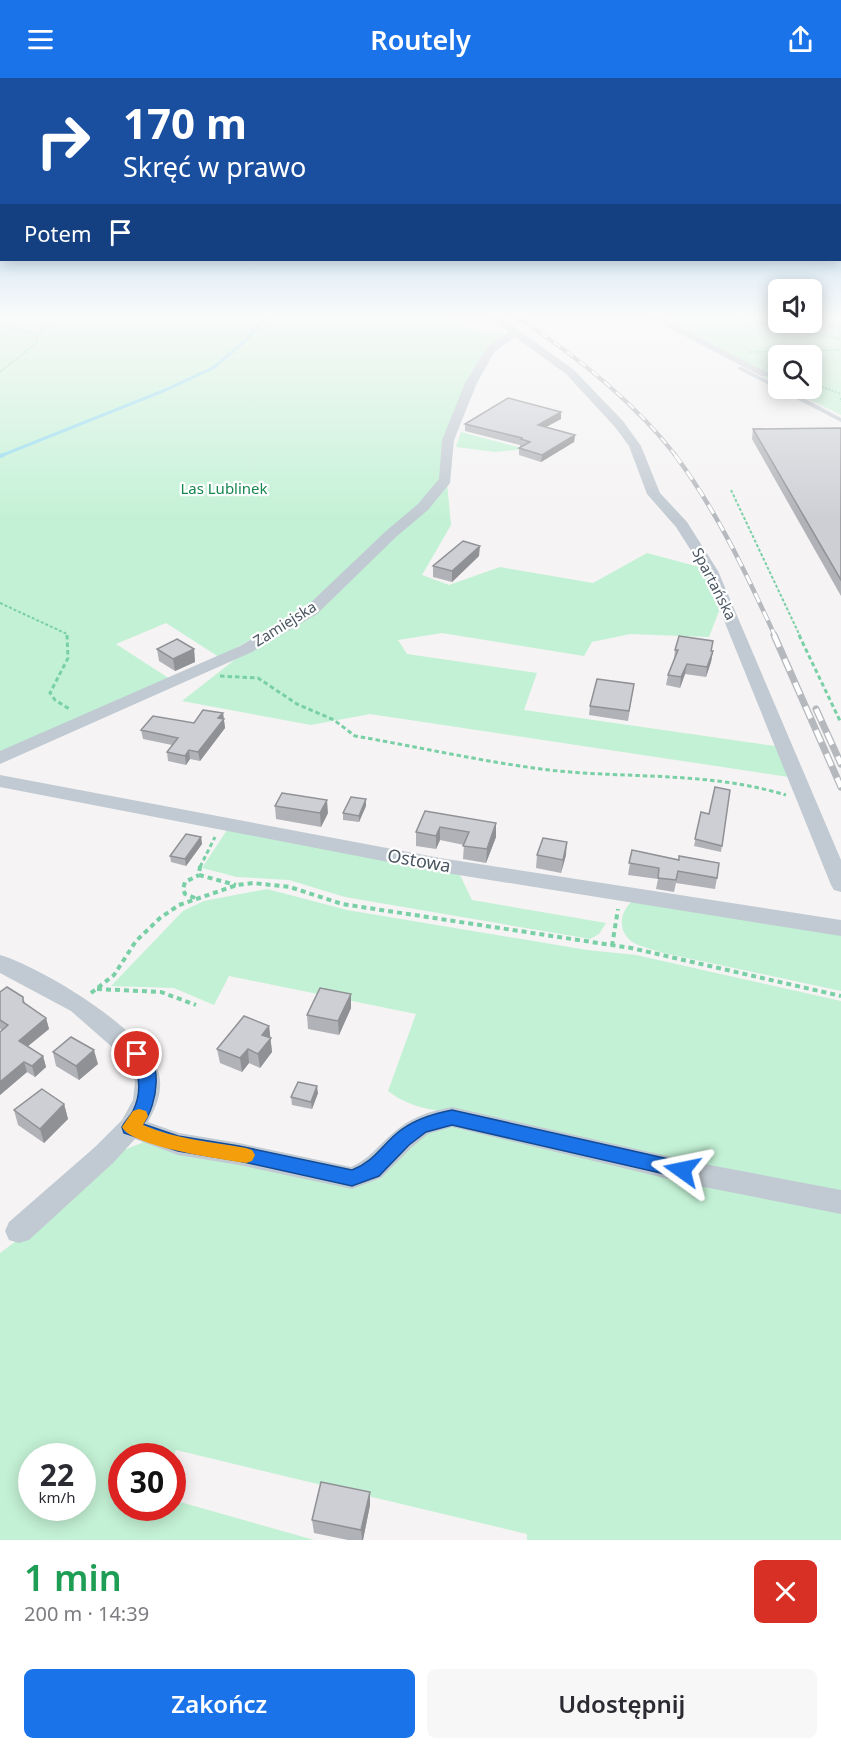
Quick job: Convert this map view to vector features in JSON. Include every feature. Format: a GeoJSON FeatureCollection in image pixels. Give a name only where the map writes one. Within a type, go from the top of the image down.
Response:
{"type":"FeatureCollection","features":[{"type":"Feature","properties":{"kind":"street","name":"Zamiejska"},"geometry":{"type":"LineString","coordinates":[[0,758],[246,649],[311,611],[391,534],[423,507],[445,480],[448,440],[458,409],[471,383]]}},
{"type":"Feature","properties":{"kind":"street","name":"Spartańska"},"geometry":{"type":"LineString","coordinates":[[581,383],[614,418],[635,446],[646,469],[651,490],[682,525],[711,571],[841,885]]}},
{"type":"Feature","properties":{"kind":"street","name":"Ostowa"},"geometry":{"type":"LineString","coordinates":[[0,781],[440,865],[841,928]]}},
{"type":"Feature","properties":{"kind":"street"},"geometry":{"type":"LineString","coordinates":[[0,963],[87,997],[144,1064],[149,1087],[141,1114],[131,1127],[104,1155],[19,1231]]}},
{"type":"Feature","properties":{"kind":"street"},"geometry":{"type":"LineString","coordinates":[[131,1127],[178,1144],[239,1154],[352,1178],[372,1170],[402,1140],[419,1127],[435,1120],[452,1117],[602,1153],[841,1202]]}},
{"type":"Feature","properties":{"kind":"lane"},"geometry":{"type":"LineString","coordinates":[[800,399],[841,420]]}},
{"type":"Feature","properties":{"kind":"path"},"geometry":{"type":"LineString","coordinates":[[822,387],[841,394]]}},
{"type":"Feature","properties":{"kind":"path"},"geometry":{"type":"LineString","coordinates":[[731,490],[841,723]]}},
{"type":"Feature","properties":{"kind":"path"},"geometry":{"type":"LineString","coordinates":[[0,603],[67,634],[68,658],[50,693],[55,700],[86,720]]}},
{"type":"Feature","properties":{"kind":"path"},"geometry":{"type":"LineString","coordinates":[[193,673],[258,678],[297,704],[334,720],[355,736],[550,770],[681,776],[756,786],[808,802]]}},
{"type":"Feature","properties":{"kind":"path"},"geometry":{"type":"LineString","coordinates":[[199,875],[200,864],[223,824]]}},
{"type":"Feature","properties":{"kind":"path"},"geometry":{"type":"LineString","coordinates":[[198,898],[185,894],[183,889],[185,882],[199,875],[237,885],[270,884],[290,887],[342,904],[612,945],[841,996]]}},
{"type":"Feature","properties":{"kind":"path"},"geometry":{"type":"LineString","coordinates":[[87,997],[114,975],[136,941],[160,918],[179,905],[237,885]]}},
{"type":"Feature","properties":{"kind":"path"},"geometry":{"type":"LineString","coordinates":[[612,945],[615,915],[625,895]]}},
{"type":"Feature","properties":{"kind":"path"},"geometry":{"type":"LineString","coordinates":[[87,997],[148,992],[184,998],[196,1005]]}},
{"type":"Feature","properties":{"kind":"green space","name":"Las Lublinek"},"geometry":{"type":"Polygon","coordinates":[[[0,383],[469,383],[444,440],[440,480],[421,506],[308,609],[219,657],[166,623],[116,644],[170,679],[0,753],[0,383]]]}},
{"type":"Feature","properties":{"kind":"green space"},"geometry":{"type":"Polygon","coordinates":[[[822,383],[841,383],[841,415],[808,399],[822,399],[822,383]]]}},
{"type":"Feature","properties":{"kind":"green space"},"geometry":{"type":"Polygon","coordinates":[[[461,432],[525,449],[495,452],[456,447],[461,432]]]}},
{"type":"Feature","properties":{"kind":"green space"},"geometry":{"type":"Polygon","coordinates":[[[447,482],[451,525],[422,575],[449,585],[500,567],[593,583],[647,553],[703,568],[721,606],[709,637],[630,634],[592,642],[584,656],[442,633],[398,640],[407,654],[537,673],[524,710],[775,746],[789,777],[370,714],[311,725],[182,701],[242,654],[315,612],[447,482]]]}},
{"type":"Feature","properties":{"kind":"green space"},"geometry":{"type":"Polygon","coordinates":[[[227,830],[458,871],[472,900],[606,923],[599,934],[590,939],[345,897],[289,880],[237,877],[202,868],[227,830]]]}},
{"type":"Feature","properties":{"kind":"green space"},"geometry":{"type":"Polygon","coordinates":[[[267,889],[347,910],[587,950],[636,955],[841,1001],[841,1540],[527,1540],[527,1534],[186,1452],[186,1443],[108,1443],[108,1521],[186,1521],[186,1504],[314,1540],[0,1540],[0,1253],[38,1225],[109,1156],[144,1142],[356,1183],[380,1179],[397,1155],[455,1113],[412,1104],[388,1091],[416,1014],[229,976],[214,1005],[174,988],[111,986],[183,911],[204,901],[267,889]]]}},
{"type":"Feature","properties":{"kind":"green space"},"geometry":{"type":"Polygon","coordinates":[[[634,900],[841,933],[841,991],[659,952],[637,944],[626,936],[622,925],[623,914],[634,900]]]}},
{"type":"Feature","properties":{"kind":"building"},"geometry":{"type":"Polygon","coordinates":[[[508,398],[561,412],[538,425],[575,435],[542,455],[519,448],[530,442],[522,438],[465,424],[508,398]]]}},
{"type":"Feature","properties":{"kind":"building"},"geometry":{"type":"Polygon","coordinates":[[[841,428],[841,580],[753,429],[841,428]]]}},
{"type":"Feature","properties":{"kind":"building"},"geometry":{"type":"Polygon","coordinates":[[[463,541],[480,546],[452,571],[433,566],[463,541]]]}},
{"type":"Feature","properties":{"kind":"building"},"geometry":{"type":"Polygon","coordinates":[[[679,636],[713,641],[711,651],[713,651],[707,667],[687,664],[681,677],[668,675],[678,650],[675,650],[679,636]]]}},
{"type":"Feature","properties":{"kind":"building"},"geometry":{"type":"Polygon","coordinates":[[[177,639],[194,649],[173,659],[157,649],[177,639]]]}},
{"type":"Feature","properties":{"kind":"building"},"geometry":{"type":"Polygon","coordinates":[[[597,679],[634,684],[629,711],[590,706],[597,679]]]}},
{"type":"Feature","properties":{"kind":"building"},"geometry":{"type":"Polygon","coordinates":[[[203,710],[223,713],[218,718],[224,719],[198,752],[189,750],[185,756],[167,752],[178,738],[141,730],[153,716],[194,723],[203,710]]]}},
{"type":"Feature","properties":{"kind":"building"},"geometry":{"type":"Polygon","coordinates":[[[715,787],[730,790],[722,846],[695,839],[701,812],[709,814],[715,787]]]}},
{"type":"Feature","properties":{"kind":"building"},"geometry":{"type":"Polygon","coordinates":[[[282,793],[327,800],[320,813],[275,806],[282,793]]]}},
{"type":"Feature","properties":{"kind":"building"},"geometry":{"type":"Polygon","coordinates":[[[351,797],[366,799],[359,816],[343,813],[351,797]]]}},
{"type":"Feature","properties":{"kind":"building"},"geometry":{"type":"Polygon","coordinates":[[[425,811],[496,823],[487,849],[463,846],[469,832],[440,827],[436,836],[416,832],[425,811]]]}},
{"type":"Feature","properties":{"kind":"building"},"geometry":{"type":"Polygon","coordinates":[[[186,834],[201,837],[185,859],[170,856],[186,834]]]}},
{"type":"Feature","properties":{"kind":"building"},"geometry":{"type":"Polygon","coordinates":[[[543,838],[567,842],[563,860],[537,855],[543,838]]]}},
{"type":"Feature","properties":{"kind":"building"},"geometry":{"type":"Polygon","coordinates":[[[632,850],[679,860],[679,856],[719,863],[717,878],[678,871],[676,880],[658,878],[659,868],[629,863],[632,850]]]}},
{"type":"Feature","properties":{"kind":"building"},"geometry":{"type":"Polygon","coordinates":[[[7,987],[23,997],[23,1002],[46,1018],[19,1041],[43,1056],[32,1066],[24,1062],[0,1082],[0,1032],[8,1025],[0,1020],[0,992],[7,987]]]}},
{"type":"Feature","properties":{"kind":"building"},"geometry":{"type":"Polygon","coordinates":[[[320,988],[351,994],[338,1021],[307,1015],[320,988]]]}},
{"type":"Feature","properties":{"kind":"building"},"geometry":{"type":"Polygon","coordinates":[[[244,1016],[269,1026],[262,1035],[271,1038],[258,1054],[248,1049],[240,1058],[217,1049],[244,1016]]]}},
{"type":"Feature","properties":{"kind":"building"},"geometry":{"type":"Polygon","coordinates":[[[71,1037],[94,1050],[76,1066],[53,1052],[71,1037]]]}},
{"type":"Feature","properties":{"kind":"building"},"geometry":{"type":"Polygon","coordinates":[[[298,1082],[317,1086],[311,1102],[291,1097],[298,1082]]]}},
{"type":"Feature","properties":{"kind":"building"},"geometry":{"type":"Polygon","coordinates":[[[42,1089],[64,1104],[40,1129],[14,1110],[42,1089]]]}},
{"type":"Feature","properties":{"kind":"building"},"geometry":{"type":"Polygon","coordinates":[[[321,1482],[370,1492],[361,1530],[312,1520],[321,1482]]]}},
{"type":"Feature","properties":{"kind":"waterway"},"geometry":{"type":"LineString","coordinates":[[3,455],[0,456],[180,383]]}},
{"type":"Feature","properties":{"kind":"railway"},"geometry":{"type":"LineString","coordinates":[[606,383],[641,415],[676,456]]}},
{"type":"Feature","properties":{"kind":"railway"},"geometry":{"type":"LineString","coordinates":[[675,455],[717,520],[775,636]]}},
{"type":"Feature","properties":{"kind":"railway"},"geometry":{"type":"LineString","coordinates":[[774,635],[841,787]]}},
{"type":"Feature","properties":{"kind":"railway"},"geometry":{"type":"LineString","coordinates":[[816,709],[841,764]]}},
{"type":"Feature","properties":{"kind":"slow traffic"},"geometry":{"type":"LineString","coordinates":[[139,1116],[131,1127],[145,1134],[178,1144],[246,1155]]}},
{"type":"Feature","properties":{"kind":"route"},"geometry":{"type":"LineString","coordinates":[[137,1054],[148,1075],[149,1087],[141,1114],[131,1127],[145,1134],[178,1144],[239,1154],[352,1178],[372,1170],[402,1140],[419,1127],[435,1120],[452,1117],[682,1170]]}}]}
